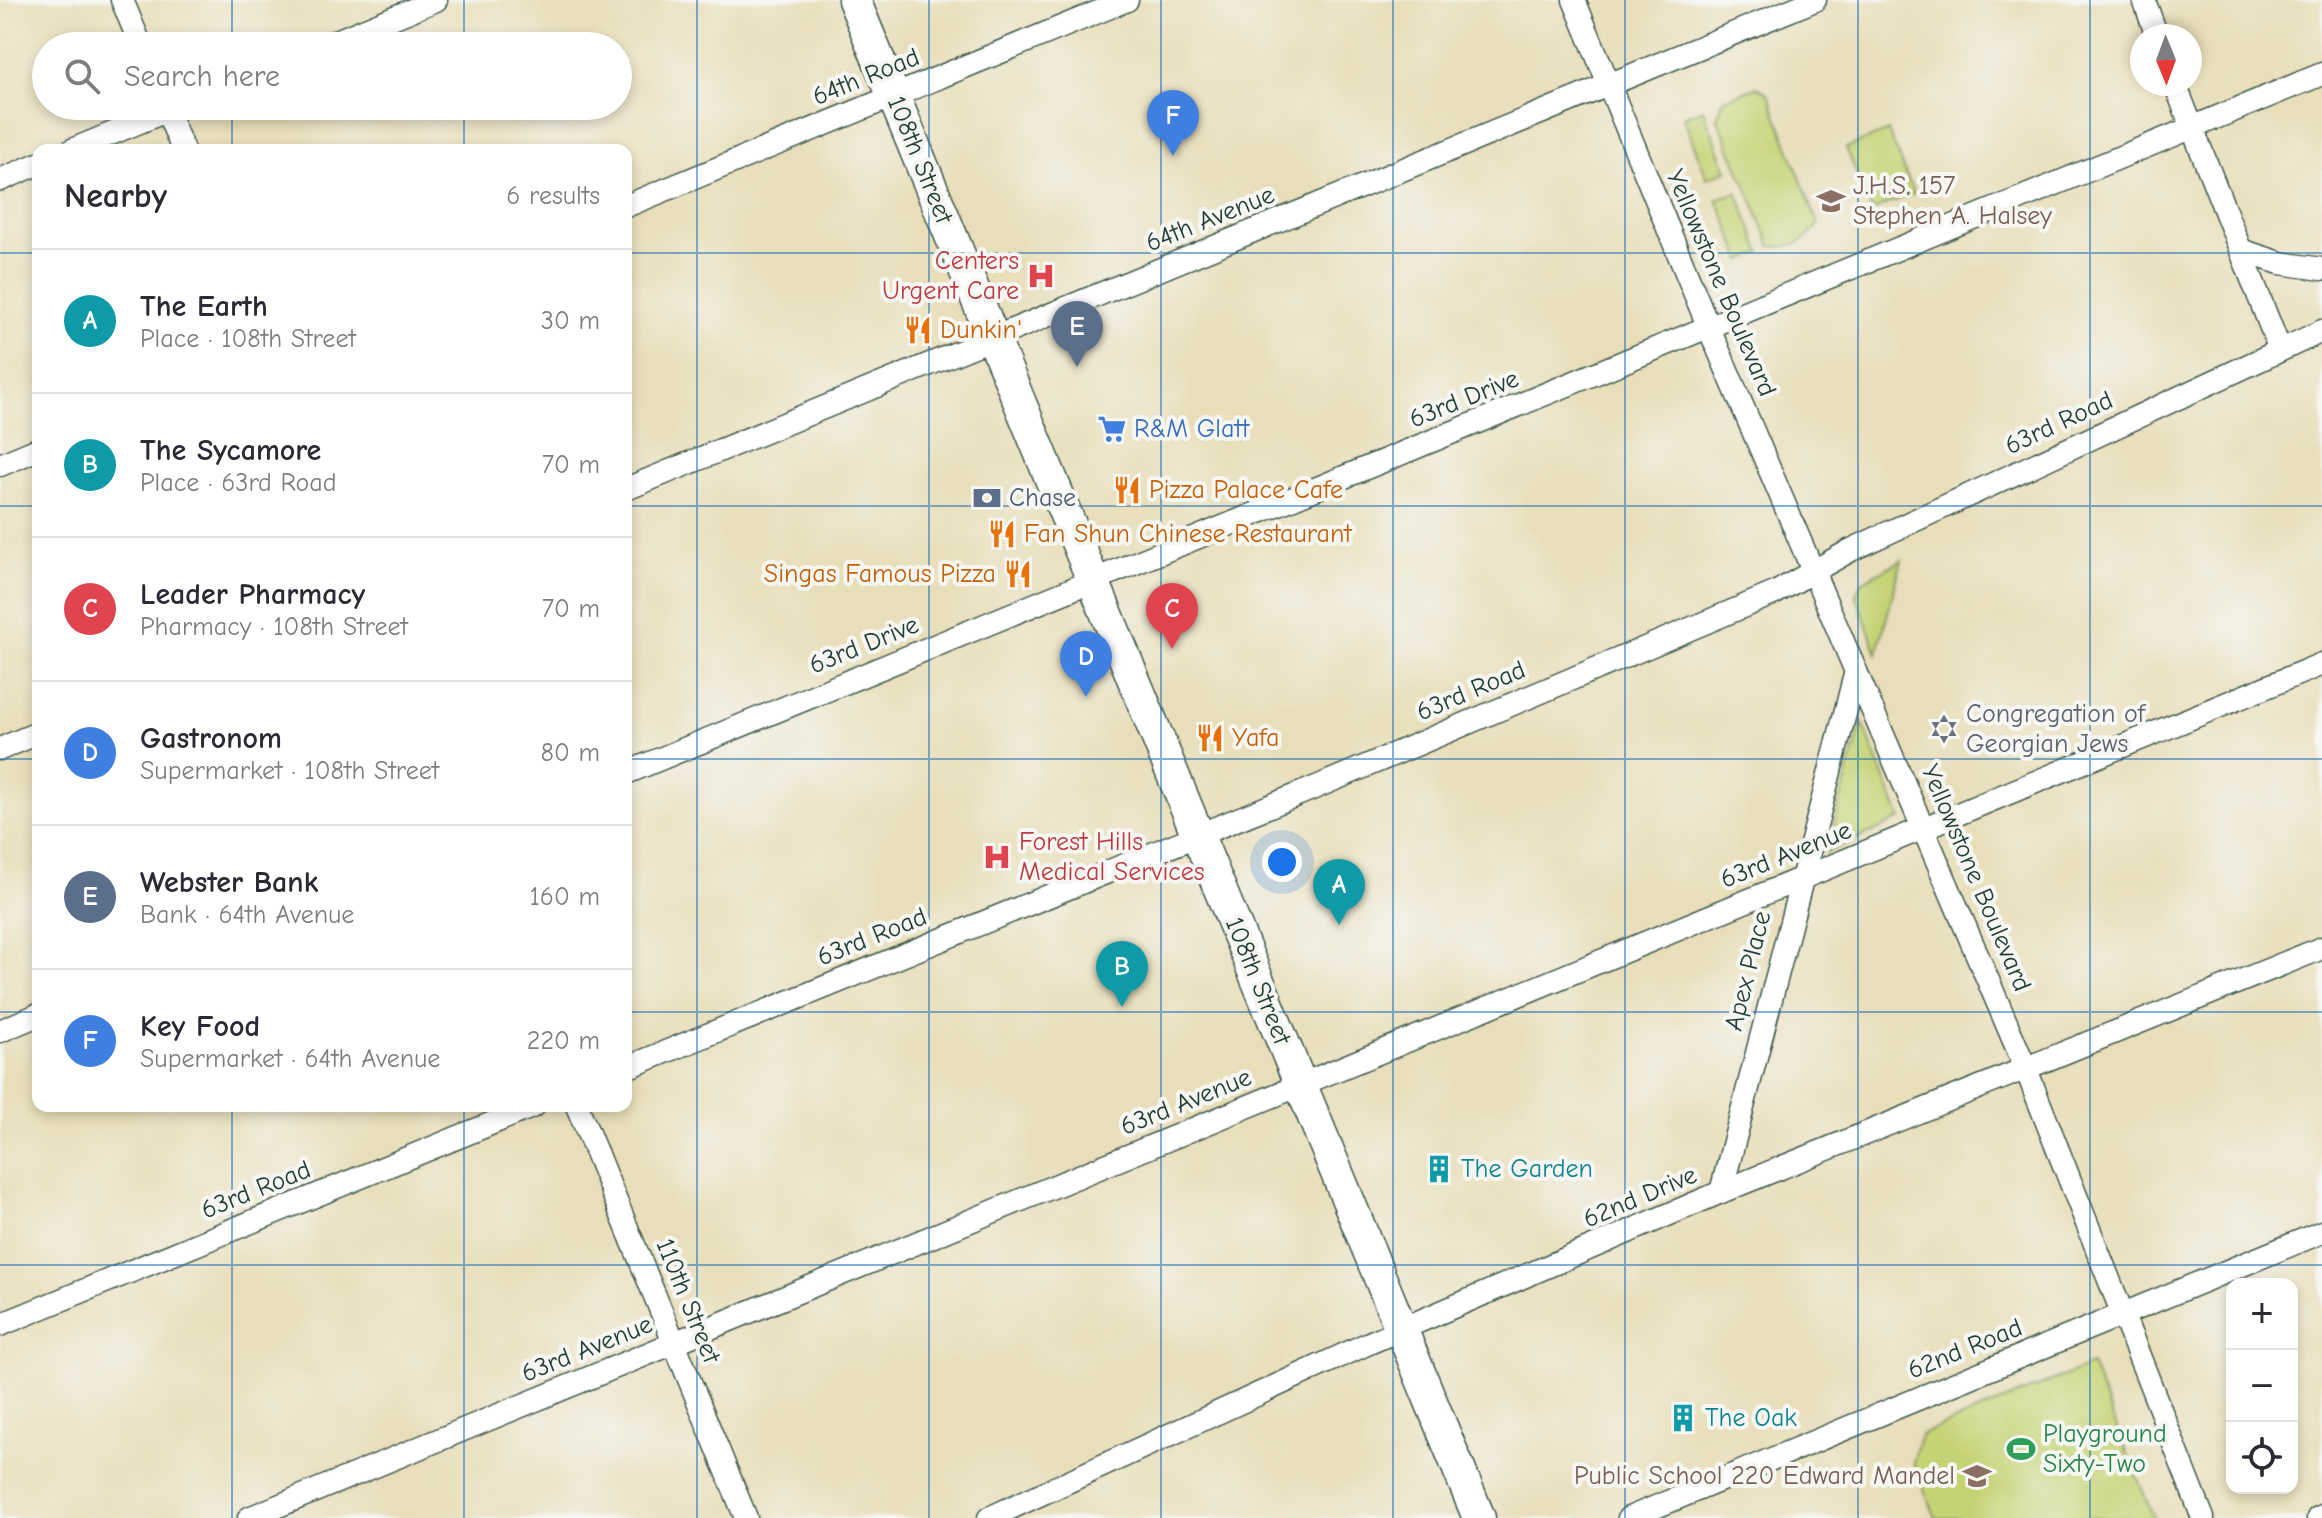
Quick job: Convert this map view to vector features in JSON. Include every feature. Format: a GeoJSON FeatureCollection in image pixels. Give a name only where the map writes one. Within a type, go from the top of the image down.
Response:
{"type":"FeatureCollection","features":[{"type":"Feature","properties":{"kind":"main road","name":"108th Street"},"geometry":{"type":"LineString","coordinates":[[854,0],[1479,1518]]}},
{"type":"Feature","properties":{"kind":"street"},"geometry":{"type":"LineString","coordinates":[[122,0],[135,32]]}},
{"type":"Feature","properties":{"kind":"street"},"geometry":{"type":"LineString","coordinates":[[358,32],[436,0]]}},
{"type":"Feature","properties":{"kind":"street","name":"64th Road"},"geometry":{"type":"LineString","coordinates":[[632,204],[1127,0]]}},
{"type":"Feature","properties":{"kind":"street","name":"Yellowstone Boulevard"},"geometry":{"type":"LineString","coordinates":[[1574,0],[1709,328],[2026,1069],[2203,1518]]}},
{"type":"Feature","properties":{"kind":"street","name":"64th Avenue"},"geometry":{"type":"LineString","coordinates":[[632,487],[1815,0]]}},
{"type":"Feature","properties":{"kind":"street"},"geometry":{"type":"LineString","coordinates":[[2144,0],[2153,24]]}},
{"type":"Feature","properties":{"kind":"street","name":"63rd Drive"},"geometry":{"type":"LineString","coordinates":[[632,771],[2322,74]]}},
{"type":"Feature","properties":{"kind":"street"},"geometry":{"type":"LineString","coordinates":[[2180,96],[2280,350]]}},
{"type":"Feature","properties":{"kind":"street"},"geometry":{"type":"LineString","coordinates":[[86,144],[142,120]]}},
{"type":"Feature","properties":{"kind":"street"},"geometry":{"type":"LineString","coordinates":[[174,120],[181,144]]}},
{"type":"Feature","properties":{"kind":"street"},"geometry":{"type":"LineString","coordinates":[[0,180],[32,167]]}},
{"type":"Feature","properties":{"kind":"street"},"geometry":{"type":"LineString","coordinates":[[2243,251],[2280,263],[2322,269]]}},
{"type":"Feature","properties":{"kind":"street","name":"63rd Road"},"geometry":{"type":"LineString","coordinates":[[632,1066],[1775,593],[1813,570],[2322,331]]}},
{"type":"Feature","properties":{"kind":"street"},"geometry":{"type":"LineString","coordinates":[[0,465],[32,452]]}},
{"type":"Feature","properties":{"kind":"street","name":"63rd Avenue"},"geometry":{"type":"LineString","coordinates":[[249,1518],[2322,664]]}},
{"type":"Feature","properties":{"kind":"street","name":"Apex Place"},"geometry":{"type":"LineString","coordinates":[[1721,1192],[1856,671]]}},
{"type":"Feature","properties":{"kind":"street"},"geometry":{"type":"LineString","coordinates":[[0,749],[32,736]]}},
{"type":"Feature","properties":{"kind":"street","name":"62nd Drive"},"geometry":{"type":"LineString","coordinates":[[989,1518],[1400,1330],[1721,1192],[2322,948]]}},
{"type":"Feature","properties":{"kind":"street"},"geometry":{"type":"LineString","coordinates":[[0,1031],[32,1018]]}},
{"type":"Feature","properties":{"kind":"street","name":"63rd Road"},"geometry":{"type":"LineString","coordinates":[[0,1325],[519,1112]]}},
{"type":"Feature","properties":{"kind":"street","name":"110th Street"},"geometry":{"type":"LineString","coordinates":[[579,1112],[746,1518]]}},
{"type":"Feature","properties":{"kind":"street","name":"62nd Road"},"geometry":{"type":"LineString","coordinates":[[1629,1518],[2322,1232]]}},
{"type":"Feature","properties":{"kind":"green space"},"geometry":{"type":"Polygon","coordinates":[[[1757,87],[1768,93],[1818,224],[1804,240],[1792,245],[1771,246],[1717,117],[1724,99],[1757,87]]]}},
{"type":"Feature","properties":{"kind":"green space"},"geometry":{"type":"Polygon","coordinates":[[[1703,109],[1727,171],[1707,178],[1683,117],[1703,109]]]}},
{"type":"Feature","properties":{"kind":"green space"},"geometry":{"type":"Polygon","coordinates":[[[1888,131],[1914,193],[1872,211],[1846,148],[1888,131]]]}},
{"type":"Feature","properties":{"kind":"green space"},"geometry":{"type":"Polygon","coordinates":[[[1737,192],[1761,253],[1742,260],[1717,199],[1737,192]]]}},
{"type":"Feature","properties":{"kind":"green space"},"geometry":{"type":"Polygon","coordinates":[[[1902,560],[1877,654],[1856,594],[1861,582],[1902,560]]]}},
{"type":"Feature","properties":{"kind":"green space"},"geometry":{"type":"Polygon","coordinates":[[[1862,722],[1901,819],[1826,853],[1862,722]]]}},
{"type":"Feature","properties":{"kind":"green space","name":"Playground Sixty-Two"},"geometry":{"type":"Polygon","coordinates":[[[2091,1365],[2154,1518],[1936,1518],[1913,1463],[1920,1435],[2091,1365]]]}},
{"type":"Feature","properties":{"kind":"place","name":"Key Food"},"geometry":{"type":"Point","coordinates":[1173,156]}},
{"type":"Feature","properties":{"kind":"place","name":"J.H.S. 157 Stephen A. Halsey"},"geometry":{"type":"Point","coordinates":[1831,201]}},
{"type":"Feature","properties":{"kind":"place","name":"Centers Urgent Care"},"geometry":{"type":"Point","coordinates":[1041,276]}},
{"type":"Feature","properties":{"kind":"place","name":"Dunkin'"},"geometry":{"type":"Point","coordinates":[918,330]}},
{"type":"Feature","properties":{"kind":"place","name":"Webster Bank"},"geometry":{"type":"Point","coordinates":[1077,367]}},
{"type":"Feature","properties":{"kind":"place","name":"R&M Glatt"},"geometry":{"type":"Point","coordinates":[1112,429]}},
{"type":"Feature","properties":{"kind":"place","name":"Pizza Palace Cafe"},"geometry":{"type":"Point","coordinates":[1127,490]}},
{"type":"Feature","properties":{"kind":"place","name":"Chase"},"geometry":{"type":"Point","coordinates":[987,498]}},
{"type":"Feature","properties":{"kind":"place","name":"Fan Shun Chinese Restaurant"},"geometry":{"type":"Point","coordinates":[1002,534]}},
{"type":"Feature","properties":{"kind":"place","name":"Singas Famous Pizza"},"geometry":{"type":"Point","coordinates":[1018,574]}},
{"type":"Feature","properties":{"kind":"place","name":"Leader Pharmacy"},"geometry":{"type":"Point","coordinates":[1172,649]}},
{"type":"Feature","properties":{"kind":"place","name":"Gastronom"},"geometry":{"type":"Point","coordinates":[1086,697]}},
{"type":"Feature","properties":{"kind":"place","name":"Congregation of Georgian Jews"},"geometry":{"type":"Point","coordinates":[1944,729]}},
{"type":"Feature","properties":{"kind":"place","name":"Yafa"},"geometry":{"type":"Point","coordinates":[1210,738]}},
{"type":"Feature","properties":{"kind":"place","name":"Forest Hills Medical Services"},"geometry":{"type":"Point","coordinates":[997,857]}},
{"type":"Feature","properties":{"kind":"place","name":"The Earth"},"geometry":{"type":"Point","coordinates":[1339,925]}},
{"type":"Feature","properties":{"kind":"place","name":"The Sycamore"},"geometry":{"type":"Point","coordinates":[1122,1007]}},
{"type":"Feature","properties":{"kind":"place","name":"The Garden"},"geometry":{"type":"Point","coordinates":[1439,1169]}},
{"type":"Feature","properties":{"kind":"place","name":"The Oak"},"geometry":{"type":"Point","coordinates":[1683,1418]}},
{"type":"Feature","properties":{"kind":"place","name":"Playground Sixty-Two"},"geometry":{"type":"Point","coordinates":[2021,1449]}},
{"type":"Feature","properties":{"kind":"place","name":"Public School 220 Edward Mandel"},"geometry":{"type":"Point","coordinates":[1977,1476]}}]}
